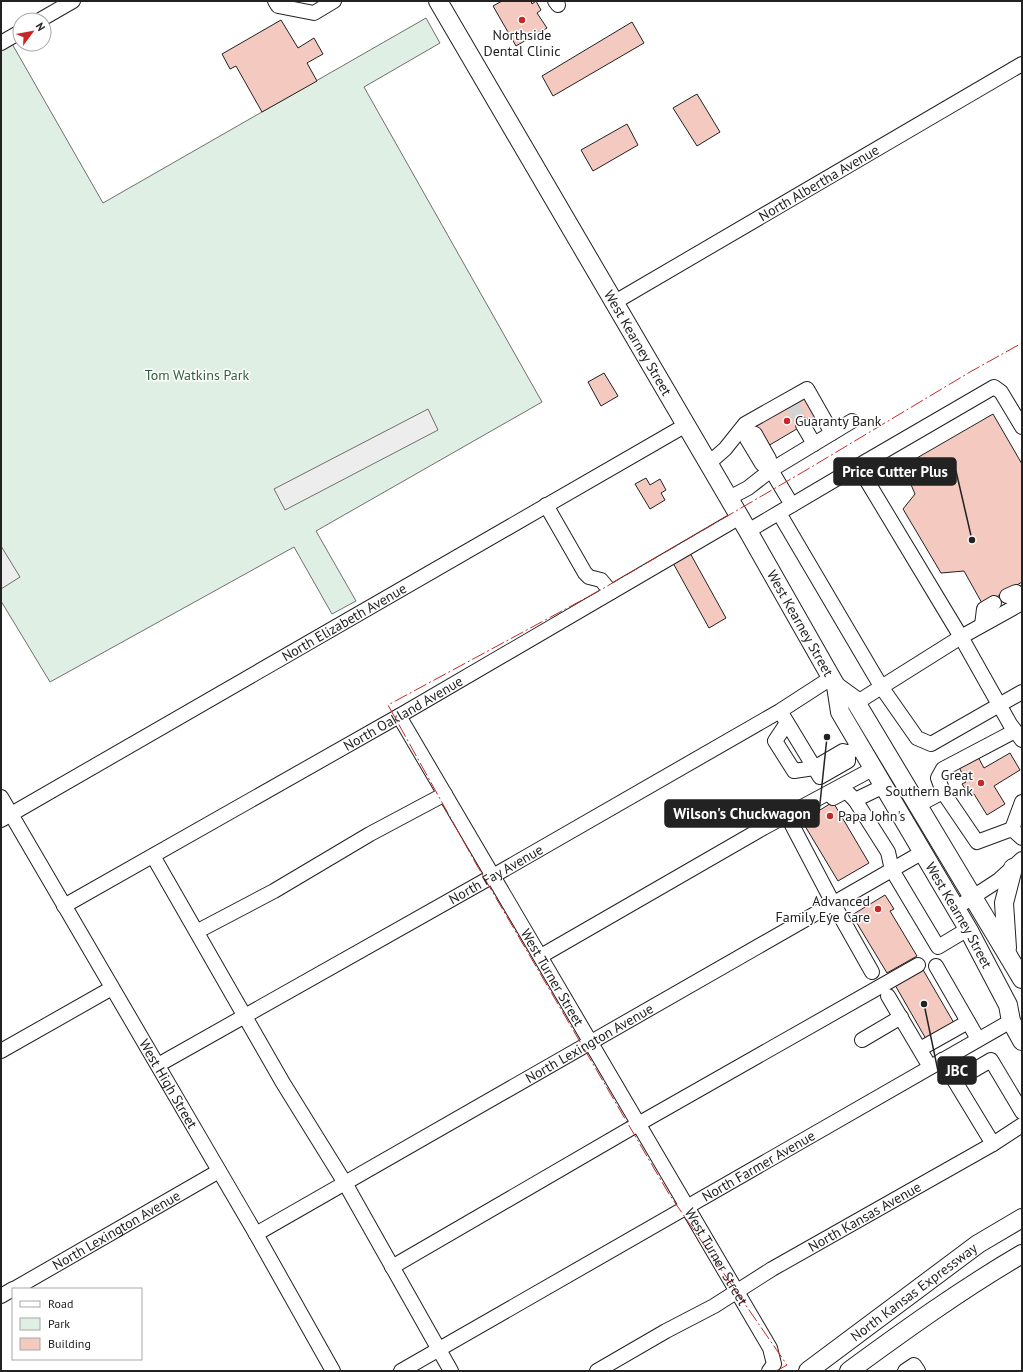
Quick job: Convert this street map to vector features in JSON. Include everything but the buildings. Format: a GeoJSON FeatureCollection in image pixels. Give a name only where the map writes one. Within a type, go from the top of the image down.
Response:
{"type":"FeatureCollection","features":[{"type":"Feature","properties":{"kind":"main road","name":"West Kearney Street"},"geometry":{"type":"LineString","coordinates":[[438,1],[729,498],[834,682],[840,712],[854,750],[884,786],[968,928],[1008,1005],[1011,1021],[1022,1040]]}},
{"type":"Feature","properties":{"kind":"main road","name":"West Kearney Street"},"geometry":{"type":"LineString","coordinates":[[834,682],[854,699],[974,896],[1022,979]]}},
{"type":"Feature","properties":{"kind":"main road"},"geometry":{"type":"LineString","coordinates":[[1008,955],[1004,903],[1017,864]]}},
{"type":"Feature","properties":{"kind":"main road","name":"North Kansas Expressway"},"geometry":{"type":"LineString","coordinates":[[808,1371],[978,1244],[1022,1218]]}},
{"type":"Feature","properties":{"kind":"main road","name":"North Kansas Expressway"},"geometry":{"type":"LineString","coordinates":[[849,1371],[919,1320],[1022,1254]]}},
{"type":"Feature","properties":{"kind":"main road"},"geometry":{"type":"LineString","coordinates":[[919,1320],[977,1295],[1022,1268]]}},
{"type":"Feature","properties":{"kind":"street"},"geometry":{"type":"LineString","coordinates":[[52,13],[73,1]]}},
{"type":"Feature","properties":{"kind":"street"},"geometry":{"type":"LineString","coordinates":[[275,1],[278,6],[314,13],[334,1]]}},
{"type":"Feature","properties":{"kind":"street"},"geometry":{"type":"LineString","coordinates":[[1,43],[12,37]]}},
{"type":"Feature","properties":{"kind":"street","name":"North Albertha Avenue"},"geometry":{"type":"LineString","coordinates":[[614,302],[1022,64]]}},
{"type":"Feature","properties":{"kind":"street","name":"North Oakland Avenue"},"geometry":{"type":"LineString","coordinates":[[64,906],[400,716],[610,592],[744,524],[779,513],[994,387],[1001,392],[1022,427]]}},
{"type":"Feature","properties":{"kind":"street"},"geometry":{"type":"LineString","coordinates":[[708,463],[747,428],[790,402],[806,389],[832,434]]}},
{"type":"Feature","properties":{"kind":"street"},"geometry":{"type":"LineString","coordinates":[[729,498],[748,488],[770,468],[832,434],[852,421]]}},
{"type":"Feature","properties":{"kind":"street","name":"North Elizabeth Avenue"},"geometry":{"type":"LineString","coordinates":[[6,817],[686,425]]}},
{"type":"Feature","properties":{"kind":"street"},"geometry":{"type":"LineString","coordinates":[[804,425],[814,444]]}},
{"type":"Feature","properties":{"kind":"street"},"geometry":{"type":"LineString","coordinates":[[747,428],[755,434],[769,459],[770,468],[792,505]]}},
{"type":"Feature","properties":{"kind":"street"},"geometry":{"type":"LineString","coordinates":[[858,466],[1019,736],[943,769],[938,778],[943,792],[977,842],[1017,834],[1022,802]]}},
{"type":"Feature","properties":{"kind":"street"},"geometry":{"type":"LineString","coordinates":[[546,505],[585,573],[589,577],[601,580],[610,592]]}},
{"type":"Feature","properties":{"kind":"street"},"geometry":{"type":"LineString","coordinates":[[779,513],[882,688],[917,738],[930,744],[1000,706],[1022,692]]}},
{"type":"Feature","properties":{"kind":"street"},"geometry":{"type":"LineString","coordinates":[[1007,596],[1016,592],[1022,596]]}},
{"type":"Feature","properties":{"kind":"street"},"geometry":{"type":"LineString","coordinates":[[982,626],[984,609],[994,603]]}},
{"type":"Feature","properties":{"kind":"street"},"geometry":{"type":"LineString","coordinates":[[856,703],[961,637],[1022,603]]}},
{"type":"Feature","properties":{"kind":"street","name":"North Fay Avenue"},"geometry":{"type":"LineString","coordinates":[[158,1066],[780,711],[834,682]]}},
{"type":"Feature","properties":{"kind":"street"},"geometry":{"type":"LineString","coordinates":[[780,711],[820,777],[848,761],[854,750]]}},
{"type":"Feature","properties":{"kind":"street","name":"West Turner Street"},"geometry":{"type":"LineString","coordinates":[[400,716],[493,876],[592,1041],[770,1348],[771,1367]]}},
{"type":"Feature","properties":{"kind":"street"},"geometry":{"type":"LineString","coordinates":[[787,723],[775,741],[794,771],[814,768]]}},
{"type":"Feature","properties":{"kind":"street"},"geometry":{"type":"LineString","coordinates":[[541,956],[763,828],[865,773]]}},
{"type":"Feature","properties":{"kind":"street"},"geometry":{"type":"LineString","coordinates":[[856,800],[884,786]]}},
{"type":"Feature","properties":{"kind":"street"},"geometry":{"type":"LineString","coordinates":[[872,972],[832,903],[790,823],[846,791],[856,800],[888,852],[892,870],[938,948],[968,928]]}},
{"type":"Feature","properties":{"kind":"street"},"geometry":{"type":"LineString","coordinates":[[918,805],[943,792]]}},
{"type":"Feature","properties":{"kind":"street"},"geometry":{"type":"LineString","coordinates":[[198,931],[274,891],[445,794]]}},
{"type":"Feature","properties":{"kind":"street","name":"West High Street"},"geometry":{"type":"LineString","coordinates":[[1,797],[6,817],[64,906],[256,1234],[333,1371]]}},
{"type":"Feature","properties":{"kind":"street","name":"North Lexington Avenue"},"geometry":{"type":"LineString","coordinates":[[256,1234],[923,852]]}},
{"type":"Feature","properties":{"kind":"street"},"geometry":{"type":"LineString","coordinates":[[153,856],[198,931],[283,1083],[345,1183],[452,1371]]}},
{"type":"Feature","properties":{"kind":"street"},"geometry":{"type":"LineString","coordinates":[[956,908],[1017,864]]}},
{"type":"Feature","properties":{"kind":"street"},"geometry":{"type":"LineString","coordinates":[[392,1267],[640,1123],[918,966]]}},
{"type":"Feature","properties":{"kind":"street"},"geometry":{"type":"LineString","coordinates":[[936,966],[978,1039]]}},
{"type":"Feature","properties":{"kind":"street"},"geometry":{"type":"LineString","coordinates":[[1,1051],[112,988]]}},
{"type":"Feature","properties":{"kind":"street"},"geometry":{"type":"LineString","coordinates":[[888,996],[920,1049],[955,1081],[993,1144]]}},
{"type":"Feature","properties":{"kind":"street"},"geometry":{"type":"LineString","coordinates":[[862,1040],[901,1016]]}},
{"type":"Feature","properties":{"kind":"street","name":"North Farmer Avenue"},"geometry":{"type":"LineString","coordinates":[[401,1371],[1011,1021]]}},
{"type":"Feature","properties":{"kind":"street"},"geometry":{"type":"LineString","coordinates":[[920,1049],[968,1022]]}},
{"type":"Feature","properties":{"kind":"street"},"geometry":{"type":"LineString","coordinates":[[955,1081],[991,1060],[1022,1112]]}},
{"type":"Feature","properties":{"kind":"street","name":"North Kansas Avenue"},"geometry":{"type":"LineString","coordinates":[[597,1371],[666,1331],[714,1306],[772,1269],[993,1144],[1022,1125]]}},
{"type":"Feature","properties":{"kind":"street","name":"North Lexington Avenue"},"geometry":{"type":"LineString","coordinates":[[15,1288],[219,1171]]}},
{"type":"Feature","properties":{"kind":"street","name":"North Lexington Avenue"},"geometry":{"type":"LineString","coordinates":[[1,1296],[12,1290]]}},
{"type":"Feature","properties":{"kind":"street"},"geometry":{"type":"LineString","coordinates":[[905,1371],[914,1365],[918,1371]]}},
{"type":"Feature","properties":{"kind":"green space","name":"Tom Watkins Park"},"geometry":{"type":"Polygon","coordinates":[[[426,18],[440,43],[364,87],[542,402],[316,531],[356,601],[332,614],[294,547],[50,682],[1,601],[1,47],[11,42],[12,52],[17,52],[103,203],[426,18]]]}},
{"type":"Feature","properties":{"kind":"shaded area"},"geometry":{"type":"Polygon","coordinates":[[[428,409],[438,430],[285,510],[274,489],[428,409]]]}},
{"type":"Feature","properties":{"kind":"shaded area"},"geometry":{"type":"Polygon","coordinates":[[[1,546],[20,577],[1,589],[1,546]]]}},
{"type":"Feature","properties":{"kind":"tunnel"},"geometry":{"type":"LineString","coordinates":[[792,404],[803,425]]}},
{"type":"Feature","properties":{"kind":"power"},"geometry":{"type":"LineString","coordinates":[[776,1371],[787,1365],[669,1194],[475,862],[388,705],[597,592],[808,469],[970,372],[1022,343]]}},
{"type":"Feature","properties":{"kind":"place","name":"Northside Dental Clinic"},"geometry":{"type":"Point","coordinates":[522,20]}},
{"type":"Feature","properties":{"kind":"place","name":"Guaranty Bank"},"geometry":{"type":"Point","coordinates":[787,421]}},
{"type":"Feature","properties":{"kind":"place","name":"Price Cutter Plus"},"geometry":{"type":"Point","coordinates":[972,540]}},
{"type":"Feature","properties":{"kind":"place","name":"Wilson's Chuckwagon"},"geometry":{"type":"Point","coordinates":[827,737]}},
{"type":"Feature","properties":{"kind":"place","name":"Great Southern Bank"},"geometry":{"type":"Point","coordinates":[981,783]}},
{"type":"Feature","properties":{"kind":"place","name":"Papa John's"},"geometry":{"type":"Point","coordinates":[830,816]}},
{"type":"Feature","properties":{"kind":"place","name":"Advanced Family Eye Care"},"geometry":{"type":"Point","coordinates":[878,909]}},
{"type":"Feature","properties":{"kind":"place","name":"JBC"},"geometry":{"type":"Point","coordinates":[924,1004]}}]}
